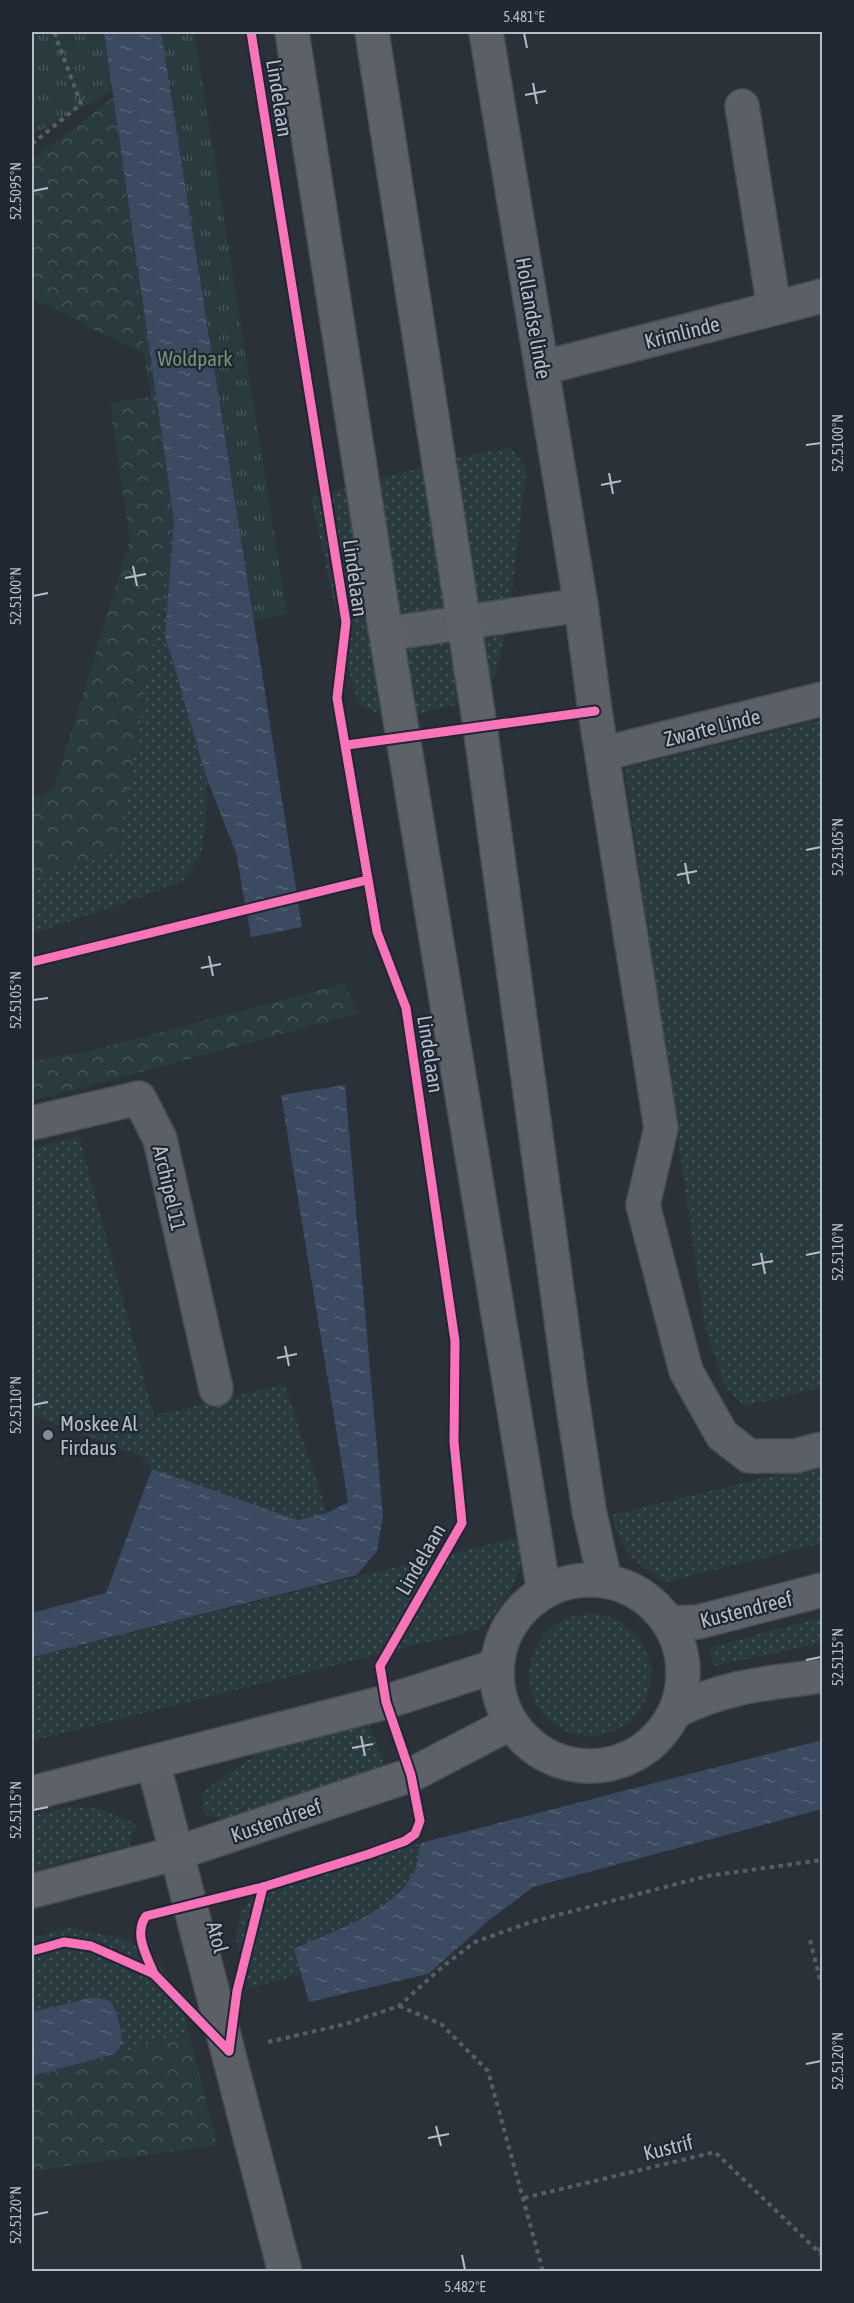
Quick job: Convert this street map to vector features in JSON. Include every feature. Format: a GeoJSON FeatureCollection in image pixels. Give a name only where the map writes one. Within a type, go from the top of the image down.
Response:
{"type":"FeatureCollection","features":[{"type":"Feature","properties":{"kind":"main road","name":"Lindelaan"},"geometry":{"type":"LineString","coordinates":[[292,32],[386,634],[544,1592]]}},
{"type":"Feature","properties":{"kind":"main road"},"geometry":{"type":"LineString","coordinates":[[372,32],[465,622],[571,1392],[589,1510],[605,1581]]}},
{"type":"Feature","properties":{"kind":"main road"},"geometry":{"type":"LineString","coordinates":[[583,1580],[605,1581],[634,1591],[656,1607],[669,1623],[682,1659],[683,1680],[676,1711],[657,1738],[639,1752],[611,1764],[582,1766],[555,1760],[536,1750],[512,1723],[502,1703],[496,1666],[502,1642],[511,1623],[525,1606],[544,1592],[561,1584],[583,1580]]}},
{"type":"Feature","properties":{"kind":"main road","name":"Kustendreef"},"geometry":{"type":"LineString","coordinates":[[669,1623],[698,1622],[822,1590]]}},
{"type":"Feature","properties":{"kind":"main road"},"geometry":{"type":"LineString","coordinates":[[32,1792],[386,1702],[496,1666]]}},
{"type":"Feature","properties":{"kind":"main road"},"geometry":{"type":"LineString","coordinates":[[676,1711],[703,1697],[732,1688],[822,1676]]}},
{"type":"Feature","properties":{"kind":"main road","name":"Kustendreef"},"geometry":{"type":"LineString","coordinates":[[32,1891],[177,1853],[411,1774],[512,1723]]}},
{"type":"Feature","properties":{"kind":"street","name":"Hollandse linde"},"geometry":{"type":"LineString","coordinates":[[486,32],[581,605],[602,754],[662,1128],[643,1205],[686,1371],[722,1435],[749,1456],[795,1456],[822,1449]]}},
{"type":"Feature","properties":{"kind":"street"},"geometry":{"type":"LineString","coordinates":[[742,106],[774,308]]}},
{"type":"Feature","properties":{"kind":"street","name":"Krimlinde"},"geometry":{"type":"LineString","coordinates":[[542,368],[822,296]]}},
{"type":"Feature","properties":{"kind":"street","name":"Lindelaan"},"geometry":{"type":"LineString","coordinates":[[386,634],[581,605]]}},
{"type":"Feature","properties":{"kind":"street","name":"Zwarte Linde"},"geometry":{"type":"LineString","coordinates":[[602,754],[822,699]]}},
{"type":"Feature","properties":{"kind":"street","name":"Archipel 11"},"geometry":{"type":"LineString","coordinates":[[32,1123],[140,1098],[160,1139],[216,1389]]}},
{"type":"Feature","properties":{"kind":"street","name":"Atol"},"geometry":{"type":"LineString","coordinates":[[153,1762],[285,2271]]}},
{"type":"Feature","properties":{"kind":"path"},"geometry":{"type":"LineString","coordinates":[[32,144],[81,104],[54,32]]}},
{"type":"Feature","properties":{"kind":"path"},"geometry":{"type":"LineString","coordinates":[[229,2051],[346,2024],[399,2006],[442,1967],[475,1942],[531,1922],[707,1875],[822,1860]]}},
{"type":"Feature","properties":{"kind":"path"},"geometry":{"type":"LineString","coordinates":[[810,1940],[822,1987]]}},
{"type":"Feature","properties":{"kind":"path"},"geometry":{"type":"LineString","coordinates":[[399,2006],[441,2024],[488,2071],[543,2271]]}},
{"type":"Feature","properties":{"kind":"green space","name":"Woldpark"},"geometry":{"type":"Polygon","coordinates":[[[32,32],[194,32],[287,614],[206,630],[147,376],[114,90],[32,135],[32,32]]]}},
{"type":"Feature","properties":{"kind":"green space"},"geometry":{"type":"Polygon","coordinates":[[[115,96],[151,358],[32,298],[32,160],[115,96]]]}},
{"type":"Feature","properties":{"kind":"green space"},"geometry":{"type":"Polygon","coordinates":[[[156,396],[174,520],[118,853],[32,877],[32,799],[54,789],[130,540],[110,403],[156,396]]]}},
{"type":"Feature","properties":{"kind":"green space"},"geometry":{"type":"Polygon","coordinates":[[[510,448],[524,464],[526,471],[502,650],[488,687],[475,697],[445,707],[399,716],[375,712],[356,701],[311,497],[461,457],[510,448]]]}},
{"type":"Feature","properties":{"kind":"green space"},"geometry":{"type":"Polygon","coordinates":[[[174,520],[165,635],[207,779],[206,819],[201,854],[181,883],[32,934],[32,877],[118,853],[174,520]]]}},
{"type":"Feature","properties":{"kind":"green space"},"geometry":{"type":"Polygon","coordinates":[[[822,720],[822,1387],[745,1406],[725,1387],[705,1327],[625,768],[822,720]]]}},
{"type":"Feature","properties":{"kind":"green space"},"geometry":{"type":"Polygon","coordinates":[[[343,984],[360,1013],[32,1101],[32,1061],[89,1051],[343,984]]]}},
{"type":"Feature","properties":{"kind":"green space"},"geometry":{"type":"Polygon","coordinates":[[[79,1136],[154,1416],[284,1384],[327,1513],[298,1520],[152,1469],[140,1456],[32,1415],[32,1149],[79,1136]]]}},
{"type":"Feature","properties":{"kind":"green space"},"geometry":{"type":"Polygon","coordinates":[[[822,1464],[822,1543],[666,1582],[630,1555],[611,1515],[822,1464]]]}},
{"type":"Feature","properties":{"kind":"green space"},"geometry":{"type":"Polygon","coordinates":[[[523,1536],[521,1564],[513,1586],[483,1628],[32,1741],[32,1657],[523,1536]]]}},
{"type":"Feature","properties":{"kind":"green space"},"geometry":{"type":"Polygon","coordinates":[[[590,1614],[613,1619],[633,1632],[646,1652],[651,1675],[646,1698],[633,1718],[613,1731],[590,1736],[567,1731],[547,1718],[534,1698],[529,1675],[534,1652],[547,1632],[567,1619],[590,1614]]]}},
{"type":"Feature","properties":{"kind":"green space"},"geometry":{"type":"Polygon","coordinates":[[[822,1617],[822,1643],[714,1666],[710,1648],[822,1617]]]}},
{"type":"Feature","properties":{"kind":"green space"},"geometry":{"type":"Polygon","coordinates":[[[369,1724],[385,1766],[227,1823],[203,1813],[202,1792],[260,1752],[369,1724]]]}},
{"type":"Feature","properties":{"kind":"green space"},"geometry":{"type":"Polygon","coordinates":[[[69,1807],[101,1809],[136,1824],[129,1846],[82,1856],[32,1872],[32,1816],[69,1807]]]}},
{"type":"Feature","properties":{"kind":"green space"},"geometry":{"type":"Polygon","coordinates":[[[421,1843],[413,1874],[404,1887],[391,1899],[360,1919],[294,1949],[300,1975],[249,1988],[236,1937],[240,1914],[255,1895],[421,1843]]]}},
{"type":"Feature","properties":{"kind":"green space"},"geometry":{"type":"Polygon","coordinates":[[[70,1928],[123,1938],[160,1963],[180,2002],[189,2034],[114,2054],[122,2044],[119,2019],[114,2010],[94,1997],[32,2012],[32,1938],[70,1928]]]}},
{"type":"Feature","properties":{"kind":"green space"},"geometry":{"type":"Polygon","coordinates":[[[189,2034],[217,2145],[32,2171],[32,2076],[189,2034]]]}},
{"type":"Feature","properties":{"kind":"water"},"geometry":{"type":"Polygon","coordinates":[[[104,32],[161,32],[302,927],[251,937],[236,853],[207,779],[165,635],[174,520],[104,32]]]}},
{"type":"Feature","properties":{"kind":"water"},"geometry":{"type":"Polygon","coordinates":[[[345,1085],[383,1517],[377,1551],[357,1575],[32,1657],[32,1613],[106,1593],[152,1469],[298,1520],[327,1513],[348,1502],[281,1095],[345,1085]]]}},
{"type":"Feature","properties":{"kind":"water"},"geometry":{"type":"Polygon","coordinates":[[[822,1740],[822,1809],[533,1887],[488,1921],[428,1974],[309,2002],[294,1949],[360,1919],[391,1899],[404,1887],[413,1874],[421,1843],[822,1740]]]}},
{"type":"Feature","properties":{"kind":"water"},"geometry":{"type":"Polygon","coordinates":[[[94,1997],[110,2001],[116,2011],[122,2044],[114,2054],[32,2076],[32,2012],[94,1997]]]}},
{"type":"Feature","properties":{"kind":"cycle path"},"geometry":{"type":"LineString","coordinates":[[154,1974],[141,1938],[142,1923],[146,1916],[263,1887],[369,1854],[405,1841],[415,1834],[420,1821],[411,1775],[386,1702],[380,1666],[462,1523],[454,1442],[455,1341],[406,1008],[377,932],[337,698],[346,622],[251,32]]}},
{"type":"Feature","properties":{"kind":"cycle path"},"geometry":{"type":"LineString","coordinates":[[347,745],[595,711]]}},
{"type":"Feature","properties":{"kind":"cycle path"},"geometry":{"type":"LineString","coordinates":[[32,962],[367,880]]}},
{"type":"Feature","properties":{"kind":"cycle path"},"geometry":{"type":"LineString","coordinates":[[229,2051],[237,1991],[263,1887]]}},
{"type":"Feature","properties":{"kind":"cycle path"},"geometry":{"type":"LineString","coordinates":[[32,1951],[64,1942],[91,1946],[154,1974],[229,2051]]}},
{"type":"Feature","properties":{"kind":"place","name":"Moskee Al Firdaus"},"geometry":{"type":"Point","coordinates":[48,1435]}}]}
